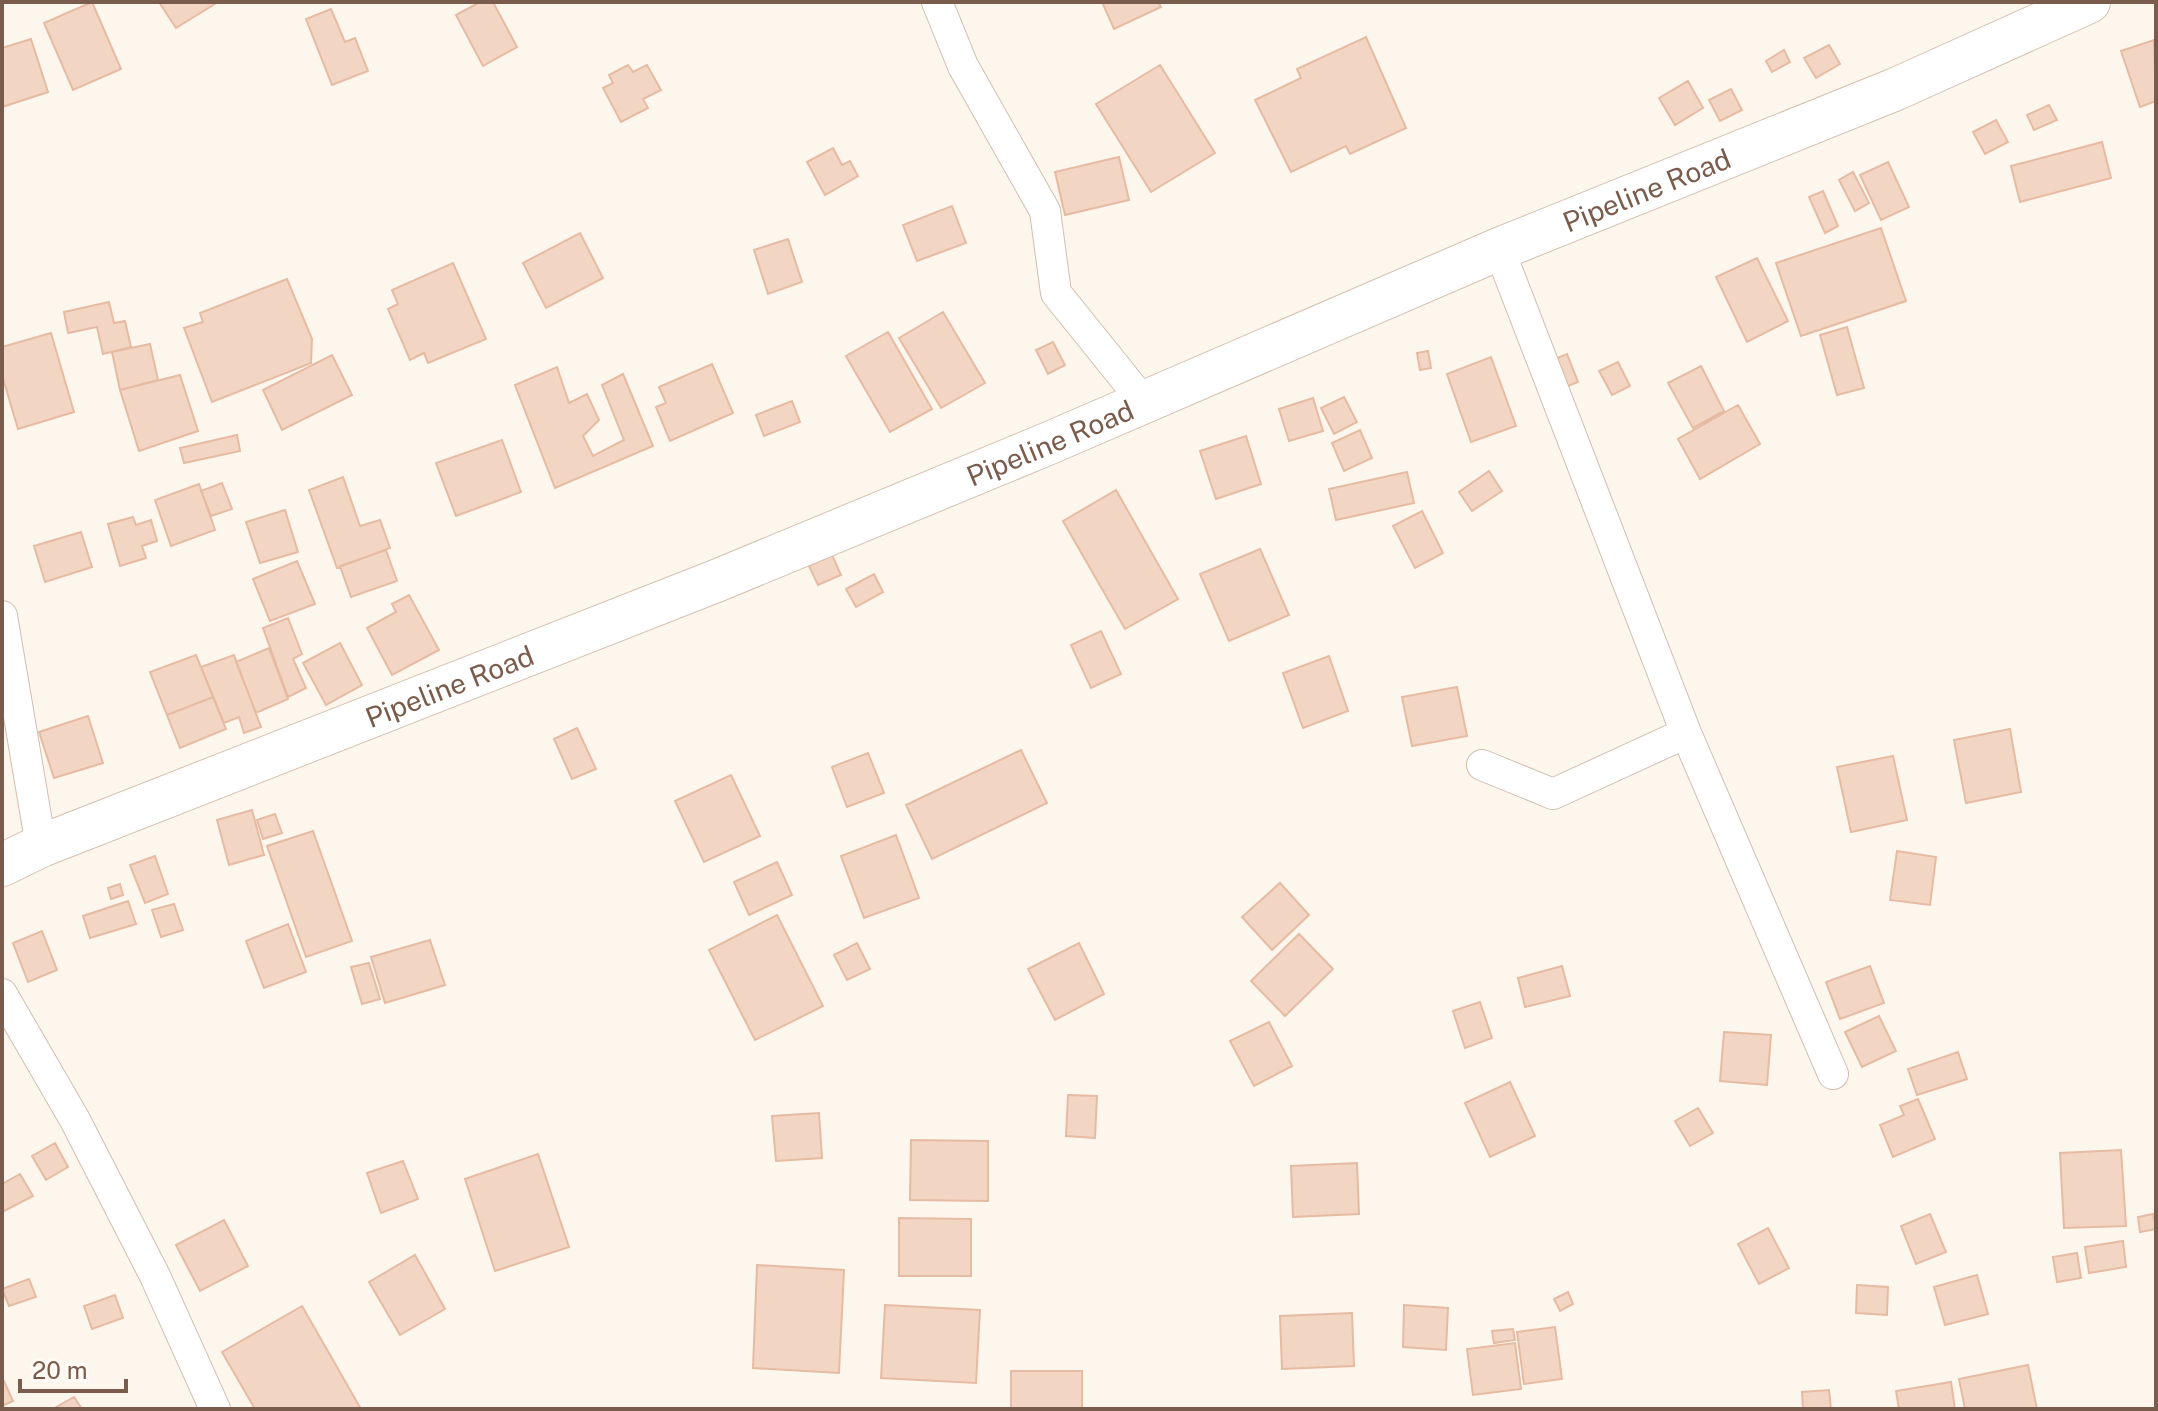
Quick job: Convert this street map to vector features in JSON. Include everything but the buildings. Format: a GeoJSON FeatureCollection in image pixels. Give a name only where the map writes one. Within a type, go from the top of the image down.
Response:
{"type":"FeatureCollection","features":[{"type":"Feature","properties":{"kind":"street"},"geometry":{"type":"LineString","coordinates":[[937,2],[963,66],[1045,211],[1056,293],[1143,401]]}},
{"type":"Feature","properties":{"kind":"street","name":"Pipeline Road"},"geometry":{"type":"LineString","coordinates":[[2,865],[41,846],[586,634],[1047,444],[1499,249],[1896,89],[2089,2]]}},
{"type":"Feature","properties":{"kind":"street"},"geometry":{"type":"LineString","coordinates":[[1499,249],[1686,733],[1833,1074]]}},
{"type":"Feature","properties":{"kind":"street"},"geometry":{"type":"LineString","coordinates":[[2,616],[41,846]]}},
{"type":"Feature","properties":{"kind":"street"},"geometry":{"type":"LineString","coordinates":[[1482,765],[1553,794],[1686,733]]}},
{"type":"Feature","properties":{"kind":"street"},"geometry":{"type":"LineString","coordinates":[[2,994],[75,1120],[155,1276],[215,1409]]}}]}
